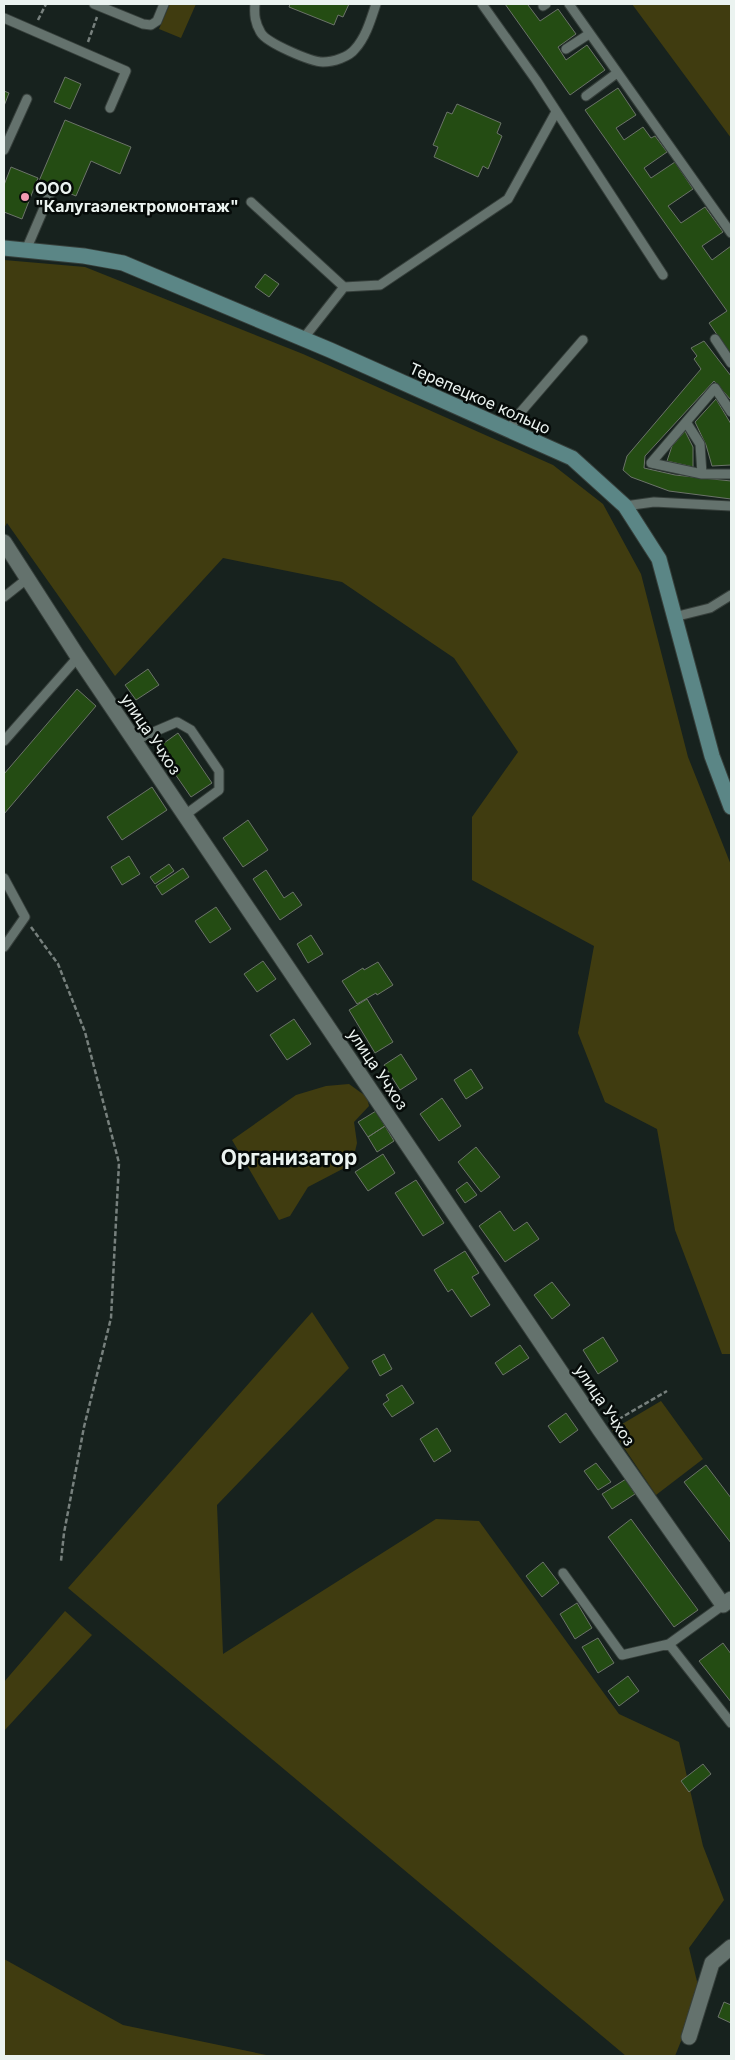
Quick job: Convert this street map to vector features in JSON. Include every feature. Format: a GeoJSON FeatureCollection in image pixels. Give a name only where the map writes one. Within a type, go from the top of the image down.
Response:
{"type":"FeatureCollection","features":[{"type":"Feature","properties":{"kind":"street","name":"Терепецкое кольцо"},"geometry":{"type":"LineString","coordinates":[[4,248],[84,256],[123,263],[303,339],[572,458],[624,506],[659,559],[712,756],[728,790],[731,807]]}},
{"type":"Feature","properties":{"kind":"street","name":"улица Учхоз"},"geometry":{"type":"LineString","coordinates":[[4,542],[78,657],[600,1430],[727,1602]]}},
{"type":"Feature","properties":{"kind":"street"},"geometry":{"type":"LineString","coordinates":[[689,2037],[712,1963],[731,1947]]}},
{"type":"Feature","properties":{"kind":"lane"},"geometry":{"type":"LineString","coordinates":[[98,5],[143,24],[151,25],[157,21],[164,4]]}},
{"type":"Feature","properties":{"kind":"lane"},"geometry":{"type":"LineString","coordinates":[[255,4],[254,19],[262,35],[288,50],[323,62],[341,58],[355,50],[370,24],[376,4]]}},
{"type":"Feature","properties":{"kind":"lane"},"geometry":{"type":"LineString","coordinates":[[482,4],[556,112],[663,275]]}},
{"type":"Feature","properties":{"kind":"lane"},"geometry":{"type":"LineString","coordinates":[[568,4],[731,233]]}},
{"type":"Feature","properties":{"kind":"lane"},"geometry":{"type":"LineString","coordinates":[[4,18],[126,71],[110,108]]}},
{"type":"Feature","properties":{"kind":"lane"},"geometry":{"type":"LineString","coordinates":[[566,49],[589,34]]}},
{"type":"Feature","properties":{"kind":"lane"},"geometry":{"type":"LineString","coordinates":[[586,96],[617,73]]}},
{"type":"Feature","properties":{"kind":"lane"},"geometry":{"type":"LineString","coordinates":[[4,150],[27,99]]}},
{"type":"Feature","properties":{"kind":"lane"},"geometry":{"type":"LineString","coordinates":[[303,339],[344,288],[380,285],[508,199],[556,112]]}},
{"type":"Feature","properties":{"kind":"lane"},"geometry":{"type":"LineString","coordinates":[[26,250],[50,194]]}},
{"type":"Feature","properties":{"kind":"lane"},"geometry":{"type":"LineString","coordinates":[[251,202],[344,288]]}},
{"type":"Feature","properties":{"kind":"lane"},"geometry":{"type":"LineString","coordinates":[[715,339],[731,363]]}},
{"type":"Feature","properties":{"kind":"lane"},"geometry":{"type":"LineString","coordinates":[[509,430],[519,414],[583,340]]}},
{"type":"Feature","properties":{"kind":"lane"},"geometry":{"type":"LineString","coordinates":[[731,412],[715,388],[651,463],[702,474],[731,474]]}},
{"type":"Feature","properties":{"kind":"lane"},"geometry":{"type":"LineString","coordinates":[[686,422],[700,444],[702,474]]}},
{"type":"Feature","properties":{"kind":"lane"},"geometry":{"type":"LineString","coordinates":[[624,506],[654,502],[731,506]]}},
{"type":"Feature","properties":{"kind":"lane"},"geometry":{"type":"LineString","coordinates":[[4,597],[28,578]]}},
{"type":"Feature","properties":{"kind":"lane"},"geometry":{"type":"LineString","coordinates":[[674,617],[710,608],[731,595]]}},
{"type":"Feature","properties":{"kind":"lane"},"geometry":{"type":"LineString","coordinates":[[4,741],[78,657]]}},
{"type":"Feature","properties":{"kind":"lane"},"geometry":{"type":"LineString","coordinates":[[135,740],[176,722],[191,730],[219,771],[219,790],[185,815]]}},
{"type":"Feature","properties":{"kind":"lane"},"geometry":{"type":"LineString","coordinates":[[4,878],[25,917],[4,947]]}},
{"type":"Feature","properties":{"kind":"lane"},"geometry":{"type":"LineString","coordinates":[[563,1573],[622,1655],[669,1644],[727,1602]]}},
{"type":"Feature","properties":{"kind":"lane"},"geometry":{"type":"LineString","coordinates":[[669,1644],[731,1724]]}},
{"type":"Feature","properties":{"kind":"path"},"geometry":{"type":"LineString","coordinates":[[33,31],[46,4]]}},
{"type":"Feature","properties":{"kind":"path"},"geometry":{"type":"LineString","coordinates":[[84,53],[98,5]]}},
{"type":"Feature","properties":{"kind":"path"},"geometry":{"type":"LineString","coordinates":[[25,917],[58,964],[85,1032],[119,1163],[111,1318],[84,1428],[64,1533],[61,1561]]}},
{"type":"Feature","properties":{"kind":"path"},"geometry":{"type":"LineString","coordinates":[[600,1430],[667,1391]]}},
{"type":"Feature","properties":{"kind":"shaded area"},"geometry":{"type":"Polygon","coordinates":[[[170,4],[196,4],[181,38],[159,29],[170,4]]]}},
{"type":"Feature","properties":{"kind":"shaded area"},"geometry":{"type":"Polygon","coordinates":[[[632,4],[731,4],[731,138],[632,4]]]}},
{"type":"Feature","properties":{"kind":"shaded area"},"geometry":{"type":"Polygon","coordinates":[[[4,260],[85,267],[303,354],[553,465],[603,504],[641,574],[688,757],[731,865],[731,1354],[722,1354],[675,1230],[657,1129],[605,1102],[578,1033],[594,946],[472,880],[472,817],[518,752],[454,658],[342,582],[223,558],[115,676],[7,523],[4,528],[4,260]]]}},
{"type":"Feature","properties":{"kind":"shaded area"},"geometry":{"type":"Polygon","coordinates":[[[349,1084],[367,1097],[369,1106],[354,1122],[357,1143],[352,1164],[308,1187],[290,1216],[279,1220],[232,1140],[296,1095],[326,1086],[349,1084]]]}},
{"type":"Feature","properties":{"kind":"shaded area"},"geometry":{"type":"Polygon","coordinates":[[[312,1312],[349,1368],[217,1505],[223,1654],[436,1519],[479,1521],[619,1714],[679,1742],[703,1846],[724,1900],[689,1948],[700,1994],[675,2056],[626,2056],[68,1588],[312,1312]]]}},
{"type":"Feature","properties":{"kind":"shaded area"},"geometry":{"type":"Polygon","coordinates":[[[661,1401],[703,1459],[656,1495],[612,1430],[661,1401]]]}},
{"type":"Feature","properties":{"kind":"shaded area"},"geometry":{"type":"Polygon","coordinates":[[[65,1611],[92,1635],[4,1731],[4,1682],[65,1611]]]}},
{"type":"Feature","properties":{"kind":"shaded area"},"geometry":{"type":"Polygon","coordinates":[[[4,1959],[123,2025],[271,2056],[4,2056],[4,1959]]]}},
{"type":"Feature","properties":{"kind":"building"},"geometry":{"type":"Polygon","coordinates":[[[290,4],[349,4],[343,17],[338,15],[334,25],[289,7],[290,4]]]}},
{"type":"Feature","properties":{"kind":"building"},"geometry":{"type":"Polygon","coordinates":[[[505,4],[530,4],[528,5],[540,21],[558,9],[576,34],[558,47],[566,60],[587,45],[605,70],[570,95],[505,4]]]}},
{"type":"Feature","properties":{"kind":"building"},"geometry":{"type":"Polygon","coordinates":[[[65,77],[81,84],[70,109],[54,102],[65,77]]]}},
{"type":"Feature","properties":{"kind":"building"},"geometry":{"type":"Polygon","coordinates":[[[618,88],[636,115],[616,128],[624,140],[643,127],[651,138],[655,136],[667,152],[644,168],[651,178],[675,162],[693,189],[668,206],[681,223],[705,207],[723,232],[702,246],[712,260],[731,246],[731,355],[709,323],[727,311],[585,110],[618,88]]]}},
{"type":"Feature","properties":{"kind":"building"},"geometry":{"type":"Polygon","coordinates":[[[4,91],[9,93],[4,106],[4,91]]]}},
{"type":"Feature","properties":{"kind":"building"},"geometry":{"type":"Polygon","coordinates":[[[457,104],[501,123],[497,133],[502,136],[488,169],[483,166],[478,177],[434,157],[438,147],[433,145],[447,112],[452,114],[457,104]]]}},
{"type":"Feature","properties":{"kind":"building"},"geometry":{"type":"Polygon","coordinates":[[[65,120],[131,147],[120,174],[91,161],[76,196],[39,181],[65,120]]]}},
{"type":"Feature","properties":{"kind":"building"},"geometry":{"type":"Polygon","coordinates":[[[11,167],[38,178],[22,219],[4,212],[4,185],[11,167]]]}},
{"type":"Feature","properties":{"kind":"building"},"geometry":{"type":"Polygon","coordinates":[[[265,274],[279,284],[269,297],[255,287],[265,274]]]}},
{"type":"Feature","properties":{"kind":"building"},"geometry":{"type":"Polygon","coordinates":[[[704,341],[731,376],[731,400],[714,381],[645,456],[644,468],[675,475],[731,481],[731,499],[669,491],[631,477],[623,470],[627,456],[701,369],[694,359],[697,356],[691,348],[704,341]]]}},
{"type":"Feature","properties":{"kind":"building"},"geometry":{"type":"Polygon","coordinates":[[[716,399],[731,424],[731,465],[712,466],[706,445],[695,422],[716,399]]]}},
{"type":"Feature","properties":{"kind":"building"},"geometry":{"type":"Polygon","coordinates":[[[685,431],[693,447],[693,467],[667,461],[672,446],[685,431]]]}},
{"type":"Feature","properties":{"kind":"building"},"geometry":{"type":"Polygon","coordinates":[[[148,669],[159,685],[136,700],[125,685],[148,669]]]}},
{"type":"Feature","properties":{"kind":"building"},"geometry":{"type":"Polygon","coordinates":[[[77,689],[96,706],[4,814],[4,774],[77,689]]]}},
{"type":"Feature","properties":{"kind":"building"},"geometry":{"type":"Polygon","coordinates":[[[178,733],[212,783],[191,797],[157,748],[178,733]]]}},
{"type":"Feature","properties":{"kind":"building"},"geometry":{"type":"Polygon","coordinates":[[[152,787],[167,810],[122,840],[107,817],[152,787]]]}},
{"type":"Feature","properties":{"kind":"building"},"geometry":{"type":"Polygon","coordinates":[[[248,820],[268,850],[243,867],[223,838],[248,820]]]}},
{"type":"Feature","properties":{"kind":"building"},"geometry":{"type":"Polygon","coordinates":[[[129,856],[140,874],[122,885],[111,867],[129,856]]]}},
{"type":"Feature","properties":{"kind":"building"},"geometry":{"type":"Polygon","coordinates":[[[169,864],[174,871],[155,884],[150,877],[169,864]]]}},
{"type":"Feature","properties":{"kind":"building"},"geometry":{"type":"Polygon","coordinates":[[[183,868],[189,877],[162,895],[156,886],[183,868]]]}},
{"type":"Feature","properties":{"kind":"building"},"geometry":{"type":"Polygon","coordinates":[[[266,870],[284,898],[293,892],[302,905],[280,920],[253,879],[266,870]]]}},
{"type":"Feature","properties":{"kind":"building"},"geometry":{"type":"Polygon","coordinates":[[[216,907],[231,929],[210,943],[195,921],[216,907]]]}},
{"type":"Feature","properties":{"kind":"building"},"geometry":{"type":"Polygon","coordinates":[[[311,935],[323,954],[308,963],[297,944],[311,935]]]}},
{"type":"Feature","properties":{"kind":"building"},"geometry":{"type":"Polygon","coordinates":[[[263,961],[276,979],[257,992],[244,974],[263,961]]]}},
{"type":"Feature","properties":{"kind":"building"},"geometry":{"type":"Polygon","coordinates":[[[378,962],[393,985],[357,1004],[342,981],[363,968],[364,970],[378,962]]]}},
{"type":"Feature","properties":{"kind":"building"},"geometry":{"type":"Polygon","coordinates":[[[367,999],[393,1042],[375,1053],[349,1010],[367,999]]]}},
{"type":"Feature","properties":{"kind":"building"},"geometry":{"type":"Polygon","coordinates":[[[294,1019],[311,1044],[287,1060],[270,1035],[294,1019]]]}},
{"type":"Feature","properties":{"kind":"building"},"geometry":{"type":"Polygon","coordinates":[[[401,1054],[417,1079],[400,1090],[384,1065],[401,1054]]]}},
{"type":"Feature","properties":{"kind":"building"},"geometry":{"type":"Polygon","coordinates":[[[471,1069],[483,1088],[466,1099],[454,1080],[471,1069]]]}},
{"type":"Feature","properties":{"kind":"building"},"geometry":{"type":"Polygon","coordinates":[[[442,1098],[461,1126],[439,1141],[420,1114],[442,1098]]]}},
{"type":"Feature","properties":{"kind":"building"},"geometry":{"type":"Polygon","coordinates":[[[376,1111],[385,1126],[368,1137],[358,1122],[376,1111]]]}},
{"type":"Feature","properties":{"kind":"building"},"geometry":{"type":"Polygon","coordinates":[[[385,1126],[394,1141],[377,1152],[368,1137],[385,1126]]]}},
{"type":"Feature","properties":{"kind":"building"},"geometry":{"type":"Polygon","coordinates":[[[476,1147],[500,1177],[481,1192],[458,1162],[476,1147]]]}},
{"type":"Feature","properties":{"kind":"building"},"geometry":{"type":"Polygon","coordinates":[[[383,1154],[395,1173],[368,1191],[355,1172],[383,1154]]]}},
{"type":"Feature","properties":{"kind":"building"},"geometry":{"type":"Polygon","coordinates":[[[416,1180],[444,1223],[423,1236],[395,1193],[416,1180]]]}},
{"type":"Feature","properties":{"kind":"building"},"geometry":{"type":"Polygon","coordinates":[[[467,1182],[477,1195],[465,1203],[456,1190],[467,1182]]]}},
{"type":"Feature","properties":{"kind":"building"},"geometry":{"type":"Polygon","coordinates":[[[500,1211],[514,1231],[527,1222],[539,1239],[505,1262],[479,1226],[500,1211]]]}},
{"type":"Feature","properties":{"kind":"building"},"geometry":{"type":"Polygon","coordinates":[[[465,1251],[479,1273],[472,1277],[490,1305],[471,1317],[452,1289],[448,1292],[434,1270],[465,1251]]]}},
{"type":"Feature","properties":{"kind":"building"},"geometry":{"type":"Polygon","coordinates":[[[552,1282],[570,1305],[552,1319],[534,1295],[552,1282]]]}},
{"type":"Feature","properties":{"kind":"building"},"geometry":{"type":"Polygon","coordinates":[[[603,1337],[618,1361],[598,1374],[583,1350],[603,1337]]]}},
{"type":"Feature","properties":{"kind":"building"},"geometry":{"type":"Polygon","coordinates":[[[520,1345],[529,1358],[503,1375],[495,1363],[520,1345]]]}},
{"type":"Feature","properties":{"kind":"building"},"geometry":{"type":"Polygon","coordinates":[[[384,1354],[392,1369],[380,1376],[372,1361],[384,1354]]]}},
{"type":"Feature","properties":{"kind":"building"},"geometry":{"type":"Polygon","coordinates":[[[402,1385],[414,1403],[392,1417],[383,1404],[389,1400],[386,1395],[402,1385]]]}},
{"type":"Feature","properties":{"kind":"building"},"geometry":{"type":"Polygon","coordinates":[[[566,1413],[578,1430],[560,1443],[548,1426],[566,1413]]]}},
{"type":"Feature","properties":{"kind":"building"},"geometry":{"type":"Polygon","coordinates":[[[437,1428],[451,1451],[434,1462],[420,1439],[437,1428]]]}},
{"type":"Feature","properties":{"kind":"building"},"geometry":{"type":"Polygon","coordinates":[[[596,1463],[611,1482],[598,1490],[584,1471],[596,1463]]]}},
{"type":"Feature","properties":{"kind":"building"},"geometry":{"type":"Polygon","coordinates":[[[706,1465],[731,1498],[731,1543],[684,1482],[706,1465]]]}},
{"type":"Feature","properties":{"kind":"building"},"geometry":{"type":"Polygon","coordinates":[[[626,1479],[635,1494],[612,1509],[602,1494],[626,1479]]]}},
{"type":"Feature","properties":{"kind":"building"},"geometry":{"type":"Polygon","coordinates":[[[631,1519],[698,1610],[674,1627],[608,1537],[631,1519]]]}},
{"type":"Feature","properties":{"kind":"building"},"geometry":{"type":"Polygon","coordinates":[[[543,1562],[559,1583],[542,1597],[526,1576],[543,1562]]]}},
{"type":"Feature","properties":{"kind":"building"},"geometry":{"type":"Polygon","coordinates":[[[577,1603],[592,1628],[575,1639],[560,1614],[577,1603]]]}},
{"type":"Feature","properties":{"kind":"building"},"geometry":{"type":"Polygon","coordinates":[[[598,1638],[614,1663],[598,1673],[582,1647],[598,1638]]]}},
{"type":"Feature","properties":{"kind":"building"},"geometry":{"type":"Polygon","coordinates":[[[723,1643],[731,1654],[731,1702],[699,1661],[723,1643]]]}},
{"type":"Feature","properties":{"kind":"building"},"geometry":{"type":"Polygon","coordinates":[[[628,1676],[639,1691],[619,1706],[608,1691],[628,1676]]]}},
{"type":"Feature","properties":{"kind":"building"},"geometry":{"type":"Polygon","coordinates":[[[703,1764],[711,1774],[689,1792],[681,1781],[703,1764]]]}},
{"type":"Feature","properties":{"kind":"building"},"geometry":{"type":"Polygon","coordinates":[[[724,2002],[731,2005],[731,2023],[718,2017],[724,2002]]]}},
{"type":"Feature","properties":{"kind":"place","name":"ООО \"Калугаэлектромонтаж\""},"geometry":{"type":"Point","coordinates":[25,197]}},
{"type":"Feature","properties":{"kind":"district","name":"Организатор"},"geometry":{"type":"Point","coordinates":[289,1157]}}]}
